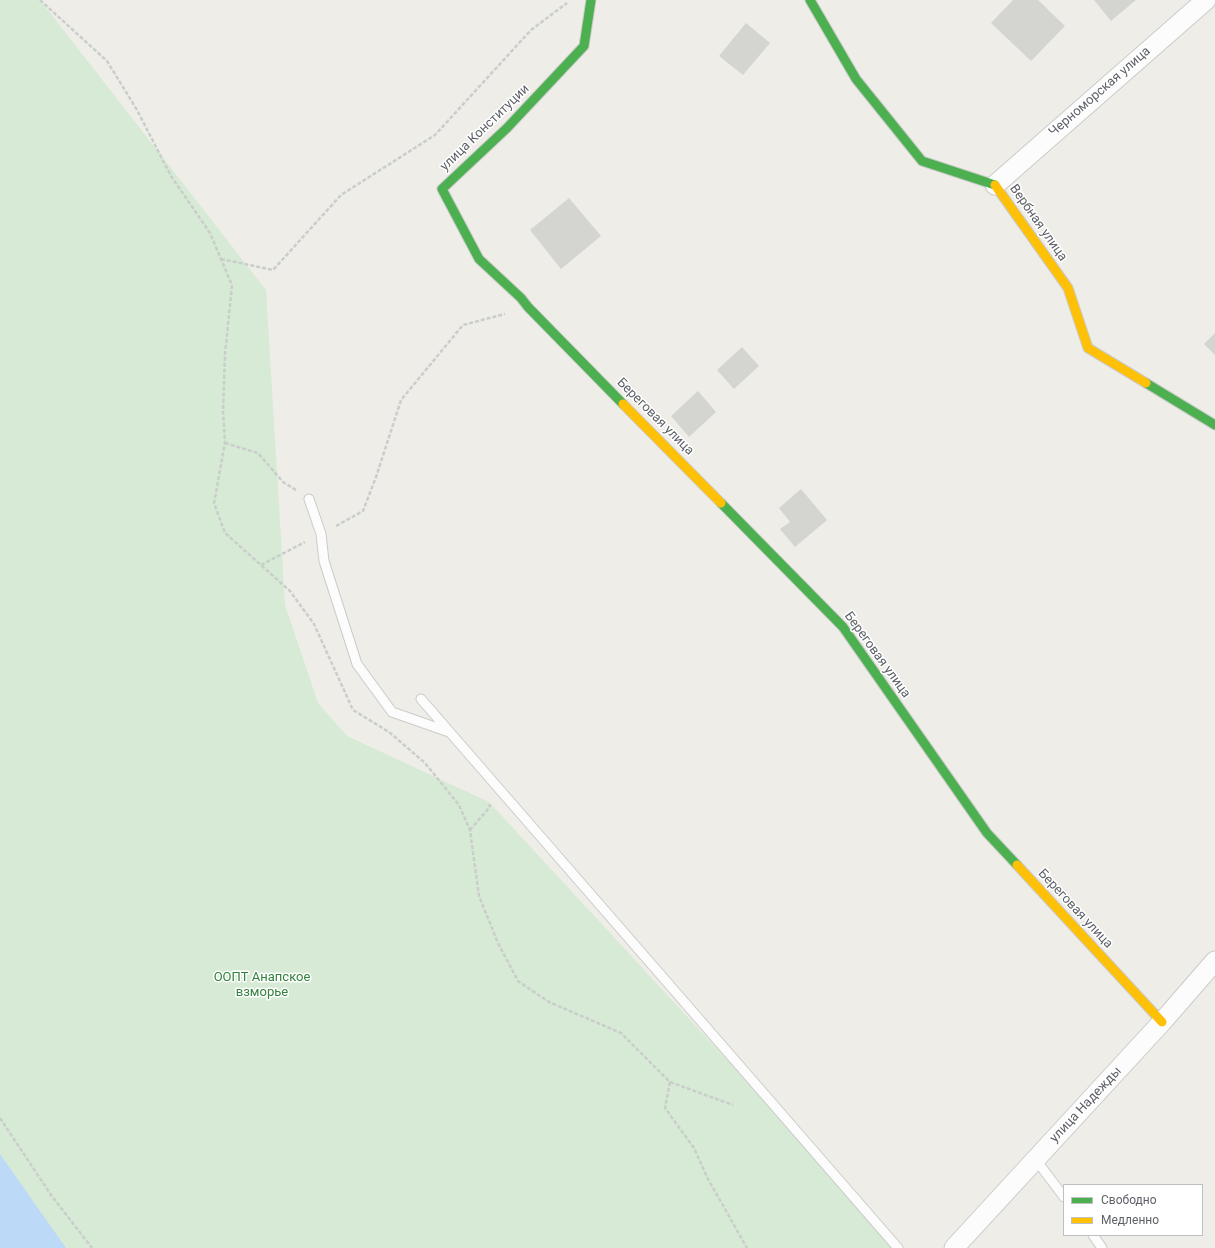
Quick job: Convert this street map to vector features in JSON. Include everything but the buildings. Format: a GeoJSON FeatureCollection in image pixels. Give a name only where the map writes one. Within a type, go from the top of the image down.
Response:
{"type":"FeatureCollection","features":[{"type":"Feature","properties":{"kind":"street","name":"улица Конституции"},"geometry":{"type":"LineString","coordinates":[[528,307],[521,298],[479,258],[442,189],[507,128],[584,46],[591,0]]}},
{"type":"Feature","properties":{"kind":"street","name":"Вербная улица"},"geometry":{"type":"LineString","coordinates":[[810,0],[856,79],[922,161],[995,185],[1068,288],[1088,348],[1215,425]]}},
{"type":"Feature","properties":{"kind":"street","name":"Черноморская улица"},"geometry":{"type":"LineString","coordinates":[[995,185],[1206,0]]}},
{"type":"Feature","properties":{"kind":"street","name":"Береговая улица"},"geometry":{"type":"LineString","coordinates":[[528,307],[843,627],[987,833],[1162,1022]]}},
{"type":"Feature","properties":{"kind":"street","name":"улица Надежды"},"geometry":{"type":"LineString","coordinates":[[954,1248],[1162,1022],[1215,960]]}},
{"type":"Feature","properties":{"kind":"lane"},"geometry":{"type":"LineString","coordinates":[[309,499],[321,534],[324,562],[356,664],[392,712],[449,732]]}},
{"type":"Feature","properties":{"kind":"lane"},"geometry":{"type":"LineString","coordinates":[[421,699],[898,1248]]}},
{"type":"Feature","properties":{"kind":"lane"},"geometry":{"type":"LineString","coordinates":[[1036,1160],[1063,1196]]}},
{"type":"Feature","properties":{"kind":"lane"},"geometry":{"type":"LineString","coordinates":[[1094,1236],[1102,1248]]}},
{"type":"Feature","properties":{"kind":"path"},"geometry":{"type":"LineString","coordinates":[[221,258],[273,270],[341,195],[435,135],[531,30],[571,0]]}},
{"type":"Feature","properties":{"kind":"path"},"geometry":{"type":"LineString","coordinates":[[261,565],[363,511],[402,400],[463,325],[528,307]]}},
{"type":"Feature","properties":{"kind":"path"},"geometry":{"type":"LineString","coordinates":[[225,443],[258,453],[283,482],[309,499]]}},
{"type":"Feature","properties":{"kind":"path"},"geometry":{"type":"LineString","coordinates":[[470,830],[489,808],[490,779]]}},
{"type":"Feature","properties":{"kind":"path"},"geometry":{"type":"LineString","coordinates":[[670,1082],[665,1108],[694,1148],[708,1178],[747,1248]]}},
{"type":"Feature","properties":{"kind":"path"},"geometry":{"type":"LineString","coordinates":[[0,1118],[51,1196],[92,1248]]}},
{"type":"Feature","properties":{"kind":"green space","name":"ООПТ Анапское взморье"},"geometry":{"type":"Polygon","coordinates":[[[0,0],[40,0],[266,290],[285,605],[318,703],[347,736],[489,802],[901,1248],[44,1248],[0,1182],[0,0]]]}},
{"type":"Feature","properties":{"kind":"water"},"geometry":{"type":"Polygon","coordinates":[[[0,1154],[66,1248],[0,1248],[0,1154]]]}},
{"type":"Feature","properties":{"kind":"traffic: fast"},"geometry":{"type":"LineString","coordinates":[[591,0],[584,46],[507,128],[442,189],[479,259],[521,298],[623,404]]}},
{"type":"Feature","properties":{"kind":"traffic: fast"},"geometry":{"type":"LineString","coordinates":[[810,0],[856,79],[922,161],[995,185]]}},
{"type":"Feature","properties":{"kind":"traffic: fast"},"geometry":{"type":"LineString","coordinates":[[1146,383],[1215,425]]}},
{"type":"Feature","properties":{"kind":"traffic: fast"},"geometry":{"type":"LineString","coordinates":[[721,503],[843,627],[987,833],[1017,865]]}},
{"type":"Feature","properties":{"kind":"traffic: slow"},"geometry":{"type":"LineString","coordinates":[[995,185],[1068,288],[1088,348],[1146,383]]}},
{"type":"Feature","properties":{"kind":"traffic: slow"},"geometry":{"type":"LineString","coordinates":[[623,404],[721,503]]}},
{"type":"Feature","properties":{"kind":"traffic: slow"},"geometry":{"type":"LineString","coordinates":[[1017,865],[1162,1022]]}}]}
